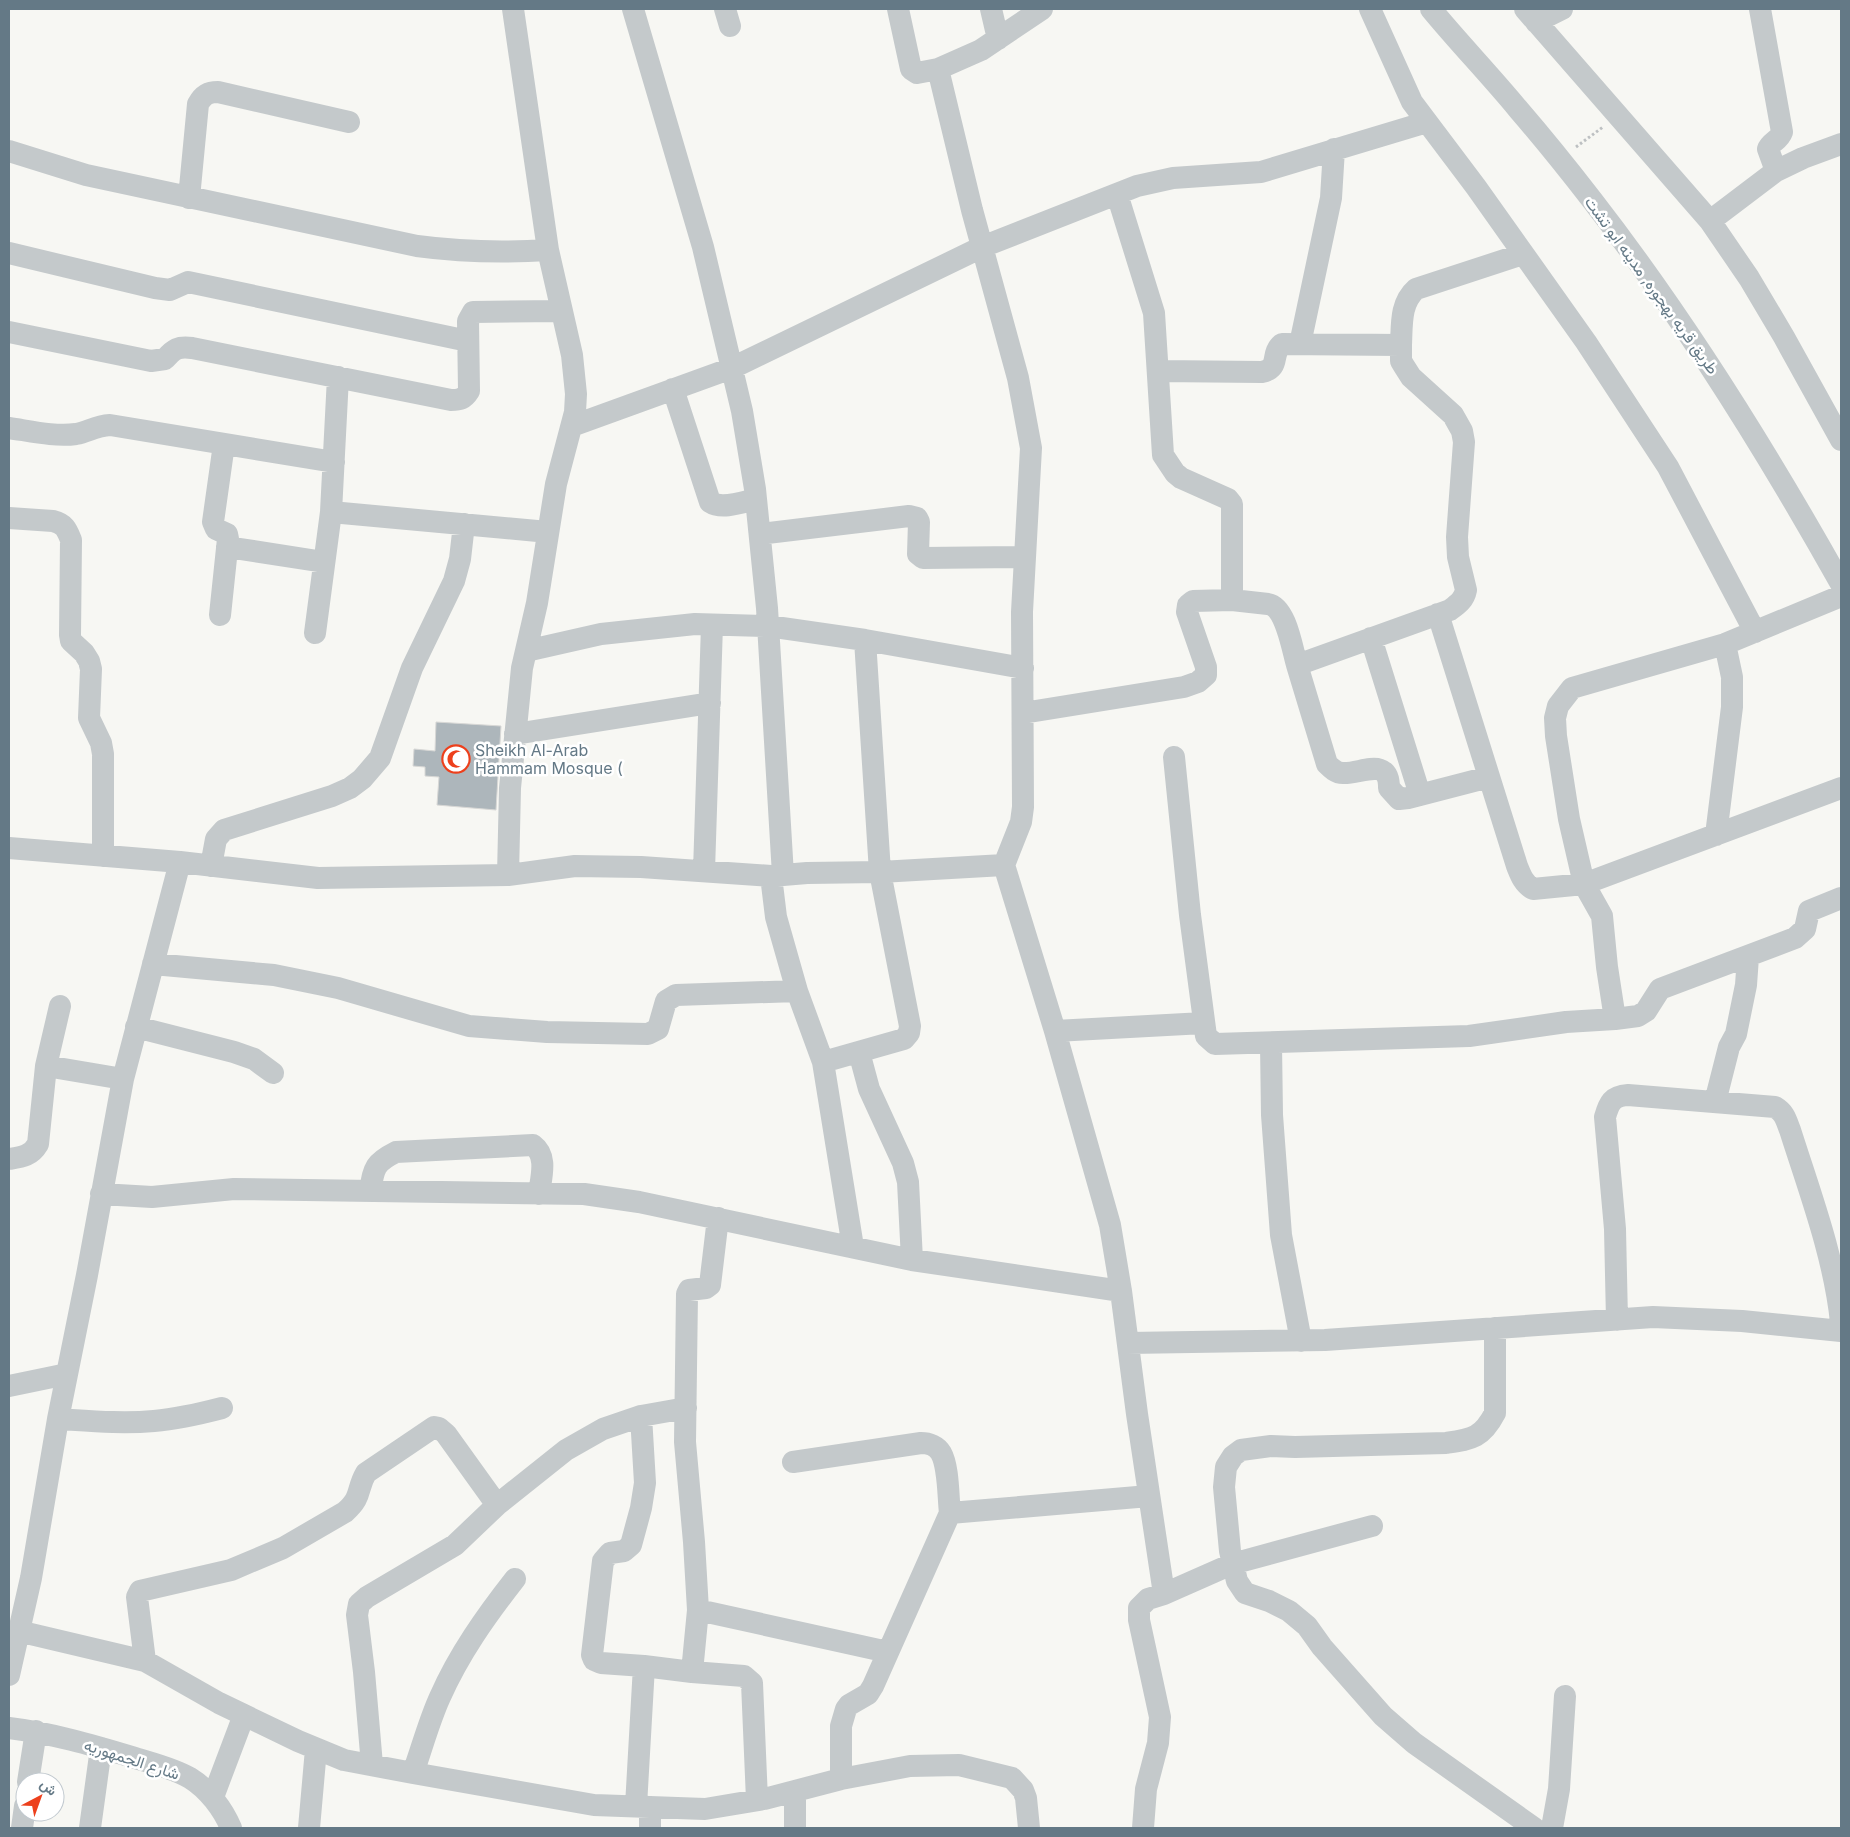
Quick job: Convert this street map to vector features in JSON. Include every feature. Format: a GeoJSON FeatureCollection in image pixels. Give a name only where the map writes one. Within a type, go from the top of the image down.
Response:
{"type":"FeatureCollection","features":[{"type":"Feature","properties":{"kind":"street"},"geometry":{"type":"LineString","coordinates":[[508,875],[510,788],[522,668],[537,603],[556,484],[575,412],[576,394],[572,355],[548,250],[513,9]]}},
{"type":"Feature","properties":{"kind":"street"},"geometry":{"type":"LineString","coordinates":[[633,9],[703,247],[742,411],[756,499],[768,626],[777,875],[776,917],[797,991],[823,1062],[852,1247]]}},
{"type":"Feature","properties":{"kind":"street"},"geometry":{"type":"LineString","coordinates":[[898,9],[911,69],[918,73],[938,68],[981,50],[1042,9]]}},
{"type":"Feature","properties":{"kind":"street"},"geometry":{"type":"LineString","coordinates":[[991,9],[998,39]]}},
{"type":"Feature","properties":{"kind":"street"},"geometry":{"type":"LineString","coordinates":[[1370,9],[1412,102],[1586,342],[1668,467],[1755,632]]}},
{"type":"Feature","properties":{"kind":"street","name":"طريق قريه بهجوره, مدينه ابو تشت"},"geometry":{"type":"LineString","coordinates":[[1431,9],[1559,159],[1662,294],[1728,391],[1789,491],[1841,584]]}},
{"type":"Feature","properties":{"kind":"street"},"geometry":{"type":"LineString","coordinates":[[1562,9],[1531,15],[1710,221],[1784,337],[1841,440]]}},
{"type":"Feature","properties":{"kind":"street"},"geometry":{"type":"LineString","coordinates":[[1760,9],[1782,132],[1781,136],[1776,142],[1771,144],[1768,150],[1776,171]]}},
{"type":"Feature","properties":{"kind":"street"},"geometry":{"type":"LineString","coordinates":[[938,68],[982,247],[1018,378],[1031,448],[1022,612],[1022,814],[1021,822],[1004,865],[1055,1031],[1110,1225],[1164,1594]]}},
{"type":"Feature","properties":{"kind":"street"},"geometry":{"type":"LineString","coordinates":[[189,198],[198,104],[202,97],[210,92],[218,92],[349,122]]}},
{"type":"Feature","properties":{"kind":"street"},"geometry":{"type":"LineString","coordinates":[[572,426],[732,368],[982,247],[1137,186],[1173,178],[1261,172],[1427,122]]}},
{"type":"Feature","properties":{"kind":"street"},"geometry":{"type":"LineString","coordinates":[[1710,221],[1776,171],[1802,158],[1841,144]]}},
{"type":"Feature","properties":{"kind":"street"},"geometry":{"type":"LineString","coordinates":[[1300,344],[1331,198],[1334,149]]}},
{"type":"Feature","properties":{"kind":"street"},"geometry":{"type":"LineString","coordinates":[[9,150],[86,175],[417,246],[460,252],[496,253],[548,250]]}},
{"type":"Feature","properties":{"kind":"street"},"geometry":{"type":"LineString","coordinates":[[1117,194],[1149,291],[1154,314],[1163,455],[1181,478],[1228,499],[1232,504],[1232,600]]}},
{"type":"Feature","properties":{"kind":"street"},"geometry":{"type":"LineString","coordinates":[[9,253],[155,288],[170,290],[188,282],[468,341]]}},
{"type":"Feature","properties":{"kind":"street"},"geometry":{"type":"LineString","coordinates":[[1297,665],[1450,610],[1461,602],[1466,590],[1458,557],[1457,537],[1464,442],[1462,431],[1453,415],[1411,377],[1401,361],[1404,305],[1410,294],[1416,289],[1523,254]]}},
{"type":"Feature","properties":{"kind":"street"},"geometry":{"type":"LineString","coordinates":[[9,332],[143,360],[160,361],[165,359],[172,350],[184,347],[451,400],[460,400],[469,391],[468,321],[473,312],[562,311]]}},
{"type":"Feature","properties":{"kind":"street"},"geometry":{"type":"LineString","coordinates":[[1158,371],[1262,372],[1271,369],[1275,362],[1276,350],[1282,344],[1401,345]]}},
{"type":"Feature","properties":{"kind":"street"},"geometry":{"type":"LineString","coordinates":[[315,633],[331,512],[338,377]]}},
{"type":"Feature","properties":{"kind":"street"},"geometry":{"type":"LineString","coordinates":[[673,389],[710,502],[716,506],[723,506],[756,499]]}},
{"type":"Feature","properties":{"kind":"street"},"geometry":{"type":"LineString","coordinates":[[9,428],[77,434],[99,426],[110,426],[334,462]]}},
{"type":"Feature","properties":{"kind":"street"},"geometry":{"type":"LineString","coordinates":[[220,615],[227,534],[216,529],[212,522],[224,444]]}},
{"type":"Feature","properties":{"kind":"street"},"geometry":{"type":"LineString","coordinates":[[331,512],[548,532]]}},
{"type":"Feature","properties":{"kind":"street"},"geometry":{"type":"LineString","coordinates":[[760,534],[909,516],[917,518],[919,522],[918,554],[923,558],[1025,556]]}},
{"type":"Feature","properties":{"kind":"street"},"geometry":{"type":"LineString","coordinates":[[9,518],[60,523],[65,526],[71,540],[70,636],[71,641],[84,653],[92,669],[90,718],[101,743],[103,754],[103,856]]}},
{"type":"Feature","properties":{"kind":"street"},"geometry":{"type":"LineString","coordinates":[[211,866],[216,840],[224,830],[332,796],[350,788],[362,779],[380,758],[412,668],[454,581],[460,559],[464,524]]}},
{"type":"Feature","properties":{"kind":"street"},"geometry":{"type":"LineString","coordinates":[[227,547],[324,562]]}},
{"type":"Feature","properties":{"kind":"street"},"geometry":{"type":"LineString","coordinates":[[1615,1019],[1602,916],[1584,884],[1567,810],[1555,718],[1558,706],[1572,688],[1725,644],[1841,596]]}},
{"type":"Feature","properties":{"kind":"street"},"geometry":{"type":"LineString","coordinates":[[1023,713],[1184,687],[1203,679],[1206,674],[1206,667],[1187,612],[1188,605],[1193,602],[1232,600],[1268,604],[1278,608],[1284,618],[1327,764],[1332,770],[1341,774],[1378,768],[1384,771],[1389,780],[1389,788],[1398,799],[1420,796],[1489,778]]}},
{"type":"Feature","properties":{"kind":"street"},"geometry":{"type":"LineString","coordinates":[[1438,614],[1517,866],[1522,879],[1528,886],[1540,889],[1584,884],[1841,788]]}},
{"type":"Feature","properties":{"kind":"street"},"geometry":{"type":"LineString","coordinates":[[526,651],[601,634],[695,624],[768,626],[865,640],[1022,668]]}},
{"type":"Feature","properties":{"kind":"street"},"geometry":{"type":"LineString","coordinates":[[704,871],[712,625]]}},
{"type":"Feature","properties":{"kind":"street"},"geometry":{"type":"LineString","coordinates":[[1372,638],[1420,796]]}},
{"type":"Feature","properties":{"kind":"street"},"geometry":{"type":"LineString","coordinates":[[823,1062],[904,1039],[909,1033],[910,1026],[880,872],[865,640]]}},
{"type":"Feature","properties":{"kind":"street"},"geometry":{"type":"LineString","coordinates":[[1716,835],[1732,707],[1732,676],[1725,644]]}},
{"type":"Feature","properties":{"kind":"street"},"geometry":{"type":"LineString","coordinates":[[515,734],[710,703]]}},
{"type":"Feature","properties":{"kind":"street"},"geometry":{"type":"LineString","coordinates":[[1174,757],[1190,915],[1204,1023],[1206,1036],[1215,1044],[1271,1044],[1469,1036],[1566,1022],[1638,1016],[1646,1011],[1660,989],[1795,938],[1805,929],[1809,911],[1841,898]]}},
{"type":"Feature","properties":{"kind":"street"},"geometry":{"type":"LineString","coordinates":[[9,848],[180,862],[318,878],[508,875],[575,866],[641,867],[777,875],[807,872],[880,872],[1004,865]]}},
{"type":"Feature","properties":{"kind":"street"},"geometry":{"type":"LineString","coordinates":[[9,1675],[16,1622],[31,1578],[58,1419],[123,1079],[180,862]]}},
{"type":"Feature","properties":{"kind":"street"},"geometry":{"type":"LineString","coordinates":[[1715,1102],[1729,1047],[1736,1034],[1746,984],[1748,957]]}},
{"type":"Feature","properties":{"kind":"street"},"geometry":{"type":"LineString","coordinates":[[153,964],[274,975],[338,988],[469,1026],[547,1032],[648,1034],[658,1029],[666,1001],[676,995],[797,991]]}},
{"type":"Feature","properties":{"kind":"street"},"geometry":{"type":"LineString","coordinates":[[9,1159],[24,1157],[31,1153],[38,1144],[46,1066],[60,1006]]}},
{"type":"Feature","properties":{"kind":"street"},"geometry":{"type":"LineString","coordinates":[[1055,1031],[1204,1023]]}},
{"type":"Feature","properties":{"kind":"street"},"geometry":{"type":"LineString","coordinates":[[136,1027],[234,1052],[254,1059],[273,1073]]}},
{"type":"Feature","properties":{"kind":"street"},"geometry":{"type":"LineString","coordinates":[[1271,1044],[1272,1115],[1281,1235],[1301,1341]]}},
{"type":"Feature","properties":{"kind":"street"},"geometry":{"type":"LineString","coordinates":[[859,1052],[869,1090],[903,1163],[908,1182],[912,1260]]}},
{"type":"Feature","properties":{"kind":"street"},"geometry":{"type":"LineString","coordinates":[[46,1066],[123,1079]]}},
{"type":"Feature","properties":{"kind":"street"},"geometry":{"type":"LineString","coordinates":[[1617,1320],[1615,1229],[1605,1117],[1613,1098],[1628,1095],[1774,1108],[1785,1115],[1827,1249],[1838,1295],[1841,1322]]}},
{"type":"Feature","properties":{"kind":"street"},"geometry":{"type":"LineString","coordinates":[[370,1191],[374,1169],[382,1160],[396,1152],[533,1145],[538,1149],[542,1159],[539,1194]]}},
{"type":"Feature","properties":{"kind":"street"},"geometry":{"type":"LineString","coordinates":[[102,1194],[152,1197],[234,1189],[584,1194],[638,1202],[718,1218],[912,1260],[1121,1291]]}},
{"type":"Feature","properties":{"kind":"street"},"geometry":{"type":"LineString","coordinates":[[692,1672],[698,1610],[685,1442],[687,1292],[692,1289],[710,1286],[718,1218]]}},
{"type":"Feature","properties":{"kind":"street"},"geometry":{"type":"LineString","coordinates":[[1128,1343],[1301,1341],[1653,1317],[1742,1320],[1841,1331]]}},
{"type":"Feature","properties":{"kind":"street"},"geometry":{"type":"LineString","coordinates":[[1496,1328],[1495,1413],[1490,1424],[1479,1435],[1446,1444],[1271,1446],[1241,1450],[1233,1456],[1226,1468],[1224,1487],[1232,1564],[1237,1581],[1245,1593],[1269,1601],[1289,1611],[1307,1626],[1322,1647],[1383,1716],[1408,1738],[1534,1828]]}},
{"type":"Feature","properties":{"kind":"street"},"geometry":{"type":"LineString","coordinates":[[9,1386],[67,1374]]}},
{"type":"Feature","properties":{"kind":"street"},"geometry":{"type":"LineString","coordinates":[[58,1419],[126,1422],[154,1421],[192,1416],[222,1408]]}},
{"type":"Feature","properties":{"kind":"street"},"geometry":{"type":"LineString","coordinates":[[372,1765],[357,1616],[359,1604],[367,1597],[455,1545],[498,1505],[566,1450],[603,1429],[641,1416],[686,1408]]}},
{"type":"Feature","properties":{"kind":"street"},"geometry":{"type":"LineString","coordinates":[[641,1416],[645,1483],[641,1508],[631,1545],[624,1551],[610,1553],[603,1561],[592,1654],[597,1663],[744,1676],[752,1682],[757,1800]]}},
{"type":"Feature","properties":{"kind":"street"},"geometry":{"type":"LineString","coordinates":[[145,1661],[137,1597],[140,1590],[231,1570],[283,1548],[345,1512],[354,1504],[358,1497],[360,1483],[366,1473],[434,1427],[439,1428],[446,1434],[498,1505]]}},
{"type":"Feature","properties":{"kind":"street"},"geometry":{"type":"LineString","coordinates":[[793,1462],[929,1443],[941,1454],[945,1465],[950,1513],[873,1686],[868,1694],[849,1705],[846,1709],[841,1726],[841,1779]]}},
{"type":"Feature","properties":{"kind":"street"},"geometry":{"type":"LineString","coordinates":[[950,1513],[1149,1496]]}},
{"type":"Feature","properties":{"kind":"street"},"geometry":{"type":"LineString","coordinates":[[1143,1828],[1146,1789],[1158,1743],[1160,1717],[1138,1613],[1144,1601],[1232,1564],[1372,1526]]}},
{"type":"Feature","properties":{"kind":"street"},"geometry":{"type":"LineString","coordinates":[[412,1773],[440,1697],[462,1655],[484,1620],[515,1579]]}},
{"type":"Feature","properties":{"kind":"street"},"geometry":{"type":"LineString","coordinates":[[698,1610],[888,1652]]}},
{"type":"Feature","properties":{"kind":"street"},"geometry":{"type":"LineString","coordinates":[[16,1622],[145,1661],[219,1703],[316,1749],[344,1760],[645,1814],[705,1819],[757,1800],[841,1779],[910,1766],[959,1765],[1012,1778],[1023,1790],[1026,1798],[1029,1828]]}},
{"type":"Feature","properties":{"kind":"street"},"geometry":{"type":"LineString","coordinates":[[644,1666],[645,1814]]}},
{"type":"Feature","properties":{"kind":"street"},"geometry":{"type":"LineString","coordinates":[[1552,1828],[1559,1789],[1565,1696]]}},
{"type":"Feature","properties":{"kind":"street"},"geometry":{"type":"LineString","coordinates":[[213,1798],[244,1715]]}},
{"type":"Feature","properties":{"kind":"street","name":"شارع الجمهوريه"},"geometry":{"type":"LineString","coordinates":[[9,1728],[36,1731],[101,1748],[162,1766],[190,1778],[213,1798],[231,1828]]}},
{"type":"Feature","properties":{"kind":"street"},"geometry":{"type":"LineString","coordinates":[[30,1772],[36,1731]]}},
{"type":"Feature","properties":{"kind":"street"},"geometry":{"type":"LineString","coordinates":[[90,1828],[101,1748]]}},
{"type":"Feature","properties":{"kind":"street"},"geometry":{"type":"LineString","coordinates":[[309,1828],[316,1749]]}},
{"type":"Feature","properties":{"kind":"street"},"geometry":{"type":"LineString","coordinates":[[795,1791],[795,1828]]}},
{"type":"Feature","properties":{"kind":"path"},"geometry":{"type":"LineString","coordinates":[[1559,159],[1618,117]]}},
{"type":"Feature","properties":{"kind":"building","name":"Sheikh Al-Arab Hammam Mosque ("},"geometry":{"type":"Polygon","coordinates":[[[436,722],[501,726],[496,810],[437,805],[439,777],[425,776],[425,767],[413,766],[414,749],[435,751],[436,722]]]}},
{"type":"Feature","properties":{"kind":"place","name":"Sheikh Al-Arab Hammam Mosque ("},"geometry":{"type":"Point","coordinates":[456,759]}}]}
